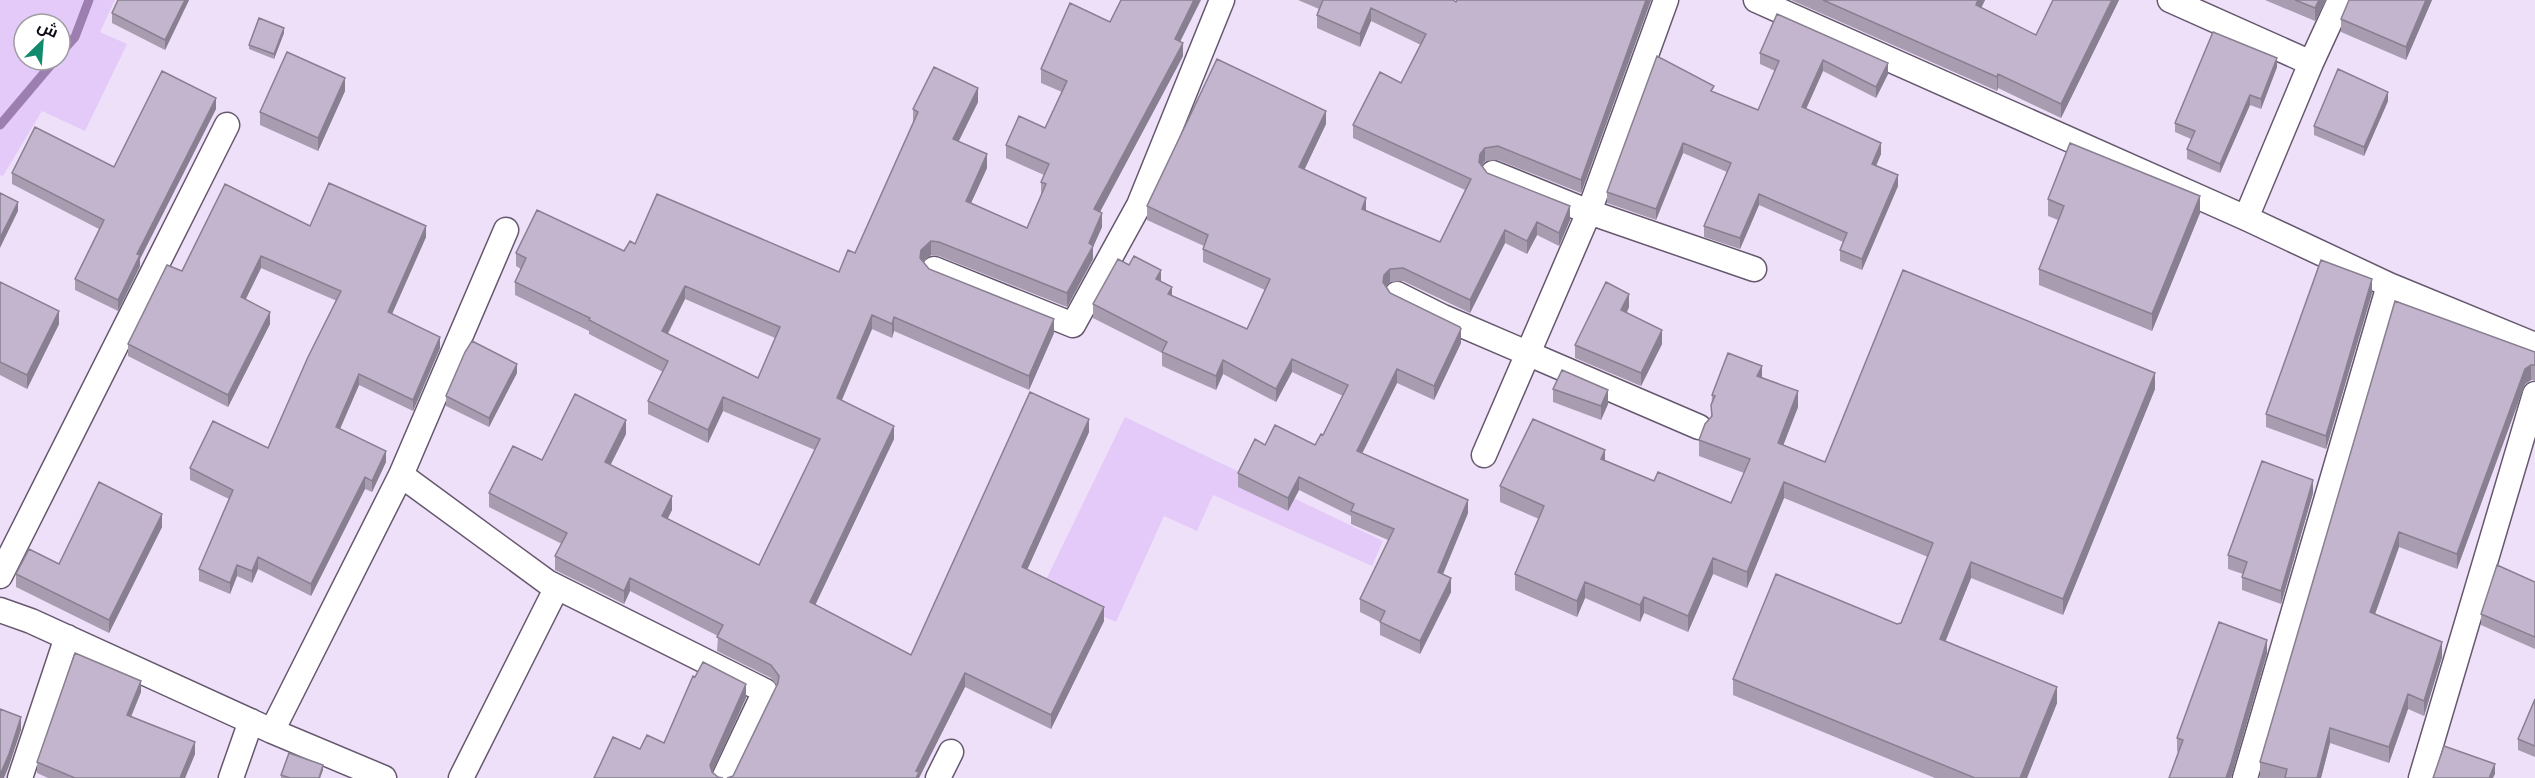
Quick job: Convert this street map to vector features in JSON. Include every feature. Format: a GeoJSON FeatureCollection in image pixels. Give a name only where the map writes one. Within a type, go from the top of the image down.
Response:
{"type":"FeatureCollection","features":[{"type":"Feature","properties":{"kind":"street"},"geometry":{"type":"LineString","coordinates":[[934,269],[1073,325],[1139,205],[1222,0]]}},
{"type":"Feature","properties":{"kind":"street"},"geometry":{"type":"LineString","coordinates":[[1484,455],[1589,212],[1666,0]]}},
{"type":"Feature","properties":{"kind":"street"},"geometry":{"type":"LineString","coordinates":[[1756,0],[2246,218],[2389,285],[2535,345]]}},
{"type":"Feature","properties":{"kind":"street"},"geometry":{"type":"LineString","coordinates":[[2170,0],[2311,63]]}},
{"type":"Feature","properties":{"kind":"street"},"geometry":{"type":"LineString","coordinates":[[2246,218],[2340,0]]}},
{"type":"Feature","properties":{"kind":"street"},"geometry":{"type":"LineString","coordinates":[[0,576],[227,124]]}},
{"type":"Feature","properties":{"kind":"street"},"geometry":{"type":"LineString","coordinates":[[1493,173],[1589,212],[1754,269]]}},
{"type":"Feature","properties":{"kind":"street"},"geometry":{"type":"LineString","coordinates":[[231,778],[401,475],[506,230]]}},
{"type":"Feature","properties":{"kind":"street"},"geometry":{"type":"LineString","coordinates":[[2245,778],[2389,285]]}},
{"type":"Feature","properties":{"kind":"street"},"geometry":{"type":"LineString","coordinates":[[1397,294],[1443,317],[1699,427]]}},
{"type":"Feature","properties":{"kind":"street"},"geometry":{"type":"LineString","coordinates":[[2421,778],[2535,394]]}},
{"type":"Feature","properties":{"kind":"street"},"geometry":{"type":"LineString","coordinates":[[401,475],[557,587],[765,691],[724,778]]}},
{"type":"Feature","properties":{"kind":"street"},"geometry":{"type":"LineString","coordinates":[[461,778],[557,587]]}},
{"type":"Feature","properties":{"kind":"street"},"geometry":{"type":"LineString","coordinates":[[0,610],[67,637],[261,726],[384,778]]}},
{"type":"Feature","properties":{"kind":"street"},"geometry":{"type":"LineString","coordinates":[[20,778],[67,637]]}},
{"type":"Feature","properties":{"kind":"street"},"geometry":{"type":"LineString","coordinates":[[938,778],[951,752]]}},
{"type":"Feature","properties":{"kind":"shaded area"},"geometry":{"type":"Polygon","coordinates":[[[0,0],[115,0],[100,32],[127,44],[85,131],[42,111],[3,176],[0,175],[0,0]]]}},
{"type":"Feature","properties":{"kind":"shaded area"},"geometry":{"type":"Polygon","coordinates":[[[1125,417],[1383,541],[1372,566],[1213,495],[1197,531],[1164,516],[1116,622],[1041,590],[1125,417]]]}},
{"type":"Feature","properties":{"kind":"building"},"geometry":{"type":"Polygon","coordinates":[[[118,0],[185,0],[165,40],[112,13],[118,0]]]}},
{"type":"Feature","properties":{"kind":"building"},"geometry":{"type":"Polygon","coordinates":[[[1121,0],[1194,0],[1175,39],[1183,43],[1094,209],[1102,213],[1089,243],[1093,246],[1067,293],[939,242],[931,241],[921,250],[920,258],[929,269],[1054,319],[1029,376],[894,317],[892,324],[872,315],[837,398],[894,426],[810,602],[911,655],[1030,392],[1089,419],[1022,567],[1104,607],[1051,715],[965,673],[916,771],[919,772],[916,778],[727,778],[733,776],[778,683],[779,676],[771,665],[717,637],[723,625],[630,578],[624,591],[555,556],[567,533],[489,493],[513,446],[542,460],[575,394],[626,420],[605,462],[672,496],[662,516],[759,565],[820,439],[723,397],[708,430],[648,401],[668,361],[589,320],[590,318],[515,282],[526,258],[516,253],[537,210],[624,251],[630,241],[635,244],[657,194],[839,272],[848,250],[855,253],[918,112],[913,109],[934,67],[978,88],[953,139],[987,154],[966,201],[1027,228],[1046,184],[1041,182],[1049,164],[1006,145],[1019,116],[1045,128],[1067,81],[1041,69],[1070,3],[1110,22],[1121,0]],[[685,286],[662,331],[758,378],[780,327],[685,286]]]}},
{"type":"Feature","properties":{"kind":"building"},"geometry":{"type":"Polygon","coordinates":[[[1323,0],[1453,0],[1456,2],[1457,0],[1646,0],[1581,180],[1498,146],[1485,148],[1480,154],[1479,162],[1487,173],[1570,206],[1559,233],[1537,222],[1527,241],[1505,230],[1470,300],[1403,268],[1390,269],[1384,275],[1383,282],[1390,293],[1461,329],[1434,386],[1397,369],[1357,451],[1468,500],[1438,572],[1451,578],[1420,641],[1380,622],[1385,611],[1360,599],[1394,529],[1351,511],[1354,504],[1299,477],[1288,498],[1238,473],[1255,439],[1265,445],[1275,425],[1315,445],[1321,434],[1323,435],[1348,385],[1292,359],[1276,389],[1223,360],[1216,376],[1162,352],[1167,342],[1093,304],[1118,259],[1129,265],[1134,256],[1161,270],[1156,279],[1172,287],[1168,294],[1247,329],[1270,279],[1203,249],[1208,235],[1147,206],[1217,59],[1326,111],[1299,167],[1366,198],[1362,209],[1440,242],[1471,179],[1353,125],[1380,72],[1401,83],[1426,34],[1371,8],[1360,34],[1317,15],[1323,0]]]}},
{"type":"Feature","properties":{"kind":"building"},"geometry":{"type":"Polygon","coordinates":[[[1823,0],[1978,0],[1976,5],[2036,35],[2053,0],[2112,0],[2061,104],[1998,74],[1997,77],[1823,0]]]}},
{"type":"Feature","properties":{"kind":"building"},"geometry":{"type":"Polygon","coordinates":[[[2295,0],[2319,0],[2315,8],[2295,0]]]}},
{"type":"Feature","properties":{"kind":"building"},"geometry":{"type":"Polygon","coordinates":[[[2349,0],[2426,0],[2406,47],[2341,19],[2349,0]]]}},
{"type":"Feature","properties":{"kind":"building"},"geometry":{"type":"Polygon","coordinates":[[[1777,14],[1888,63],[1876,87],[1823,60],[1802,107],[1881,143],[1872,164],[1898,175],[1862,259],[1840,250],[1847,233],[1759,194],[1740,238],[1704,226],[1731,163],[1683,143],[1656,209],[1607,192],[1657,56],[1714,86],[1711,91],[1758,110],[1779,61],[1760,53],[1777,14]]]}},
{"type":"Feature","properties":{"kind":"building"},"geometry":{"type":"Polygon","coordinates":[[[259,18],[284,28],[274,54],[249,45],[259,18]]]}},
{"type":"Feature","properties":{"kind":"building"},"geometry":{"type":"Polygon","coordinates":[[[2213,32],[2277,58],[2261,99],[2250,95],[2220,164],[2187,149],[2195,131],[2175,123],[2213,32]]]}},
{"type":"Feature","properties":{"kind":"building"},"geometry":{"type":"Polygon","coordinates":[[[287,52],[345,78],[318,138],[260,112],[287,52]]]}},
{"type":"Feature","properties":{"kind":"building"},"geometry":{"type":"Polygon","coordinates":[[[2338,69],[2388,92],[2364,147],[2314,126],[2338,69]]]}},
{"type":"Feature","properties":{"kind":"building"},"geometry":{"type":"Polygon","coordinates":[[[162,71],[216,98],[137,254],[140,255],[118,300],[75,279],[104,220],[12,173],[35,127],[114,167],[162,71]]]}},
{"type":"Feature","properties":{"kind":"building"},"geometry":{"type":"Polygon","coordinates":[[[2070,143],[2200,196],[2152,314],[2039,269],[2064,206],[2048,199],[2070,143]]]}},
{"type":"Feature","properties":{"kind":"building"},"geometry":{"type":"Polygon","coordinates":[[[329,183],[426,226],[388,312],[440,337],[413,400],[359,374],[336,427],[386,451],[372,481],[365,477],[311,584],[258,557],[252,571],[237,565],[230,583],[199,569],[233,490],[190,468],[213,421],[268,448],[308,357],[341,291],[261,256],[241,297],[270,312],[228,395],[128,344],[167,265],[182,271],[225,184],[310,226],[329,183]]]}},
{"type":"Feature","properties":{"kind":"building"},"geometry":{"type":"Polygon","coordinates":[[[0,193],[18,202],[0,238],[0,193]]]}},
{"type":"Feature","properties":{"kind":"building"},"geometry":{"type":"Polygon","coordinates":[[[2321,260],[2372,279],[2326,436],[2266,414],[2321,260]]]}},
{"type":"Feature","properties":{"kind":"building"},"geometry":{"type":"Polygon","coordinates":[[[1903,270],[2155,373],[2063,599],[1971,562],[1940,639],[2057,687],[2020,778],[1975,778],[1733,679],[1776,574],[1897,624],[1901,623],[1933,543],[1784,482],[1747,572],[1713,558],[1688,616],[1644,597],[1640,605],[1585,582],[1577,601],[1515,574],[1544,506],[1500,486],[1533,419],[1605,450],[1601,459],[1654,481],[1658,472],[1731,503],[1750,459],[1699,440],[1705,424],[1712,416],[1711,405],[1715,396],[1712,395],[1728,353],[1762,366],[1757,376],[1798,391],[1778,443],[1825,462],[1903,270]]]}},
{"type":"Feature","properties":{"kind":"building"},"geometry":{"type":"Polygon","coordinates":[[[0,282],[59,311],[27,375],[0,362],[0,282]]]}},
{"type":"Feature","properties":{"kind":"building"},"geometry":{"type":"Polygon","coordinates":[[[1606,282],[1629,294],[1621,310],[1662,330],[1641,373],[1575,345],[1606,282]]]}},
{"type":"Feature","properties":{"kind":"building"},"geometry":{"type":"Polygon","coordinates":[[[2395,301],[2535,352],[2535,365],[2525,369],[2457,554],[2399,532],[2370,612],[2442,642],[2424,701],[2408,694],[2389,747],[2330,728],[2317,778],[2285,778],[2287,769],[2260,762],[2395,301]]]}},
{"type":"Feature","properties":{"kind":"building"},"geometry":{"type":"Polygon","coordinates":[[[472,341],[517,364],[489,418],[446,396],[472,341]]]}},
{"type":"Feature","properties":{"kind":"building"},"geometry":{"type":"Polygon","coordinates":[[[1562,370],[1608,390],[1601,406],[1553,389],[1562,370]]]}},
{"type":"Feature","properties":{"kind":"building"},"geometry":{"type":"Polygon","coordinates":[[[2262,461],[2313,480],[2281,591],[2242,577],[2247,562],[2228,555],[2262,461]]]}},
{"type":"Feature","properties":{"kind":"building"},"geometry":{"type":"Polygon","coordinates":[[[99,482],[162,514],[109,620],[16,574],[29,549],[59,564],[99,482]]]}},
{"type":"Feature","properties":{"kind":"building"},"geometry":{"type":"Polygon","coordinates":[[[2497,565],[2535,582],[2535,637],[2481,614],[2497,565]]]}},
{"type":"Feature","properties":{"kind":"building"},"geometry":{"type":"Polygon","coordinates":[[[2219,622],[2267,640],[2231,763],[2226,778],[2169,778],[2183,740],[2177,738],[2219,622]]]}},
{"type":"Feature","properties":{"kind":"building"},"geometry":{"type":"Polygon","coordinates":[[[75,653],[141,681],[127,715],[195,742],[180,778],[75,778],[37,762],[75,653]]]}},
{"type":"Feature","properties":{"kind":"building"},"geometry":{"type":"Polygon","coordinates":[[[703,662],[746,684],[710,765],[712,772],[723,778],[594,778],[613,737],[640,749],[647,735],[664,743],[693,676],[695,677],[703,662]]]}},
{"type":"Feature","properties":{"kind":"building"},"geometry":{"type":"Polygon","coordinates":[[[2535,699],[2535,746],[2518,739],[2535,699]]]}},
{"type":"Feature","properties":{"kind":"building"},"geometry":{"type":"Polygon","coordinates":[[[0,709],[21,717],[0,775],[0,709]]]}},
{"type":"Feature","properties":{"kind":"building"},"geometry":{"type":"Polygon","coordinates":[[[2444,746],[2495,764],[2489,778],[2433,778],[2444,746]]]}},
{"type":"Feature","properties":{"kind":"building"},"geometry":{"type":"Polygon","coordinates":[[[289,753],[323,765],[319,778],[290,778],[281,775],[289,753]]]}},
{"type":"Feature","properties":{"kind":"waterway"},"geometry":{"type":"LineString","coordinates":[[72,40],[89,0]]}},
{"type":"Feature","properties":{"kind":"waterway"},"geometry":{"type":"LineString","coordinates":[[0,125],[45,72]]}}]}
